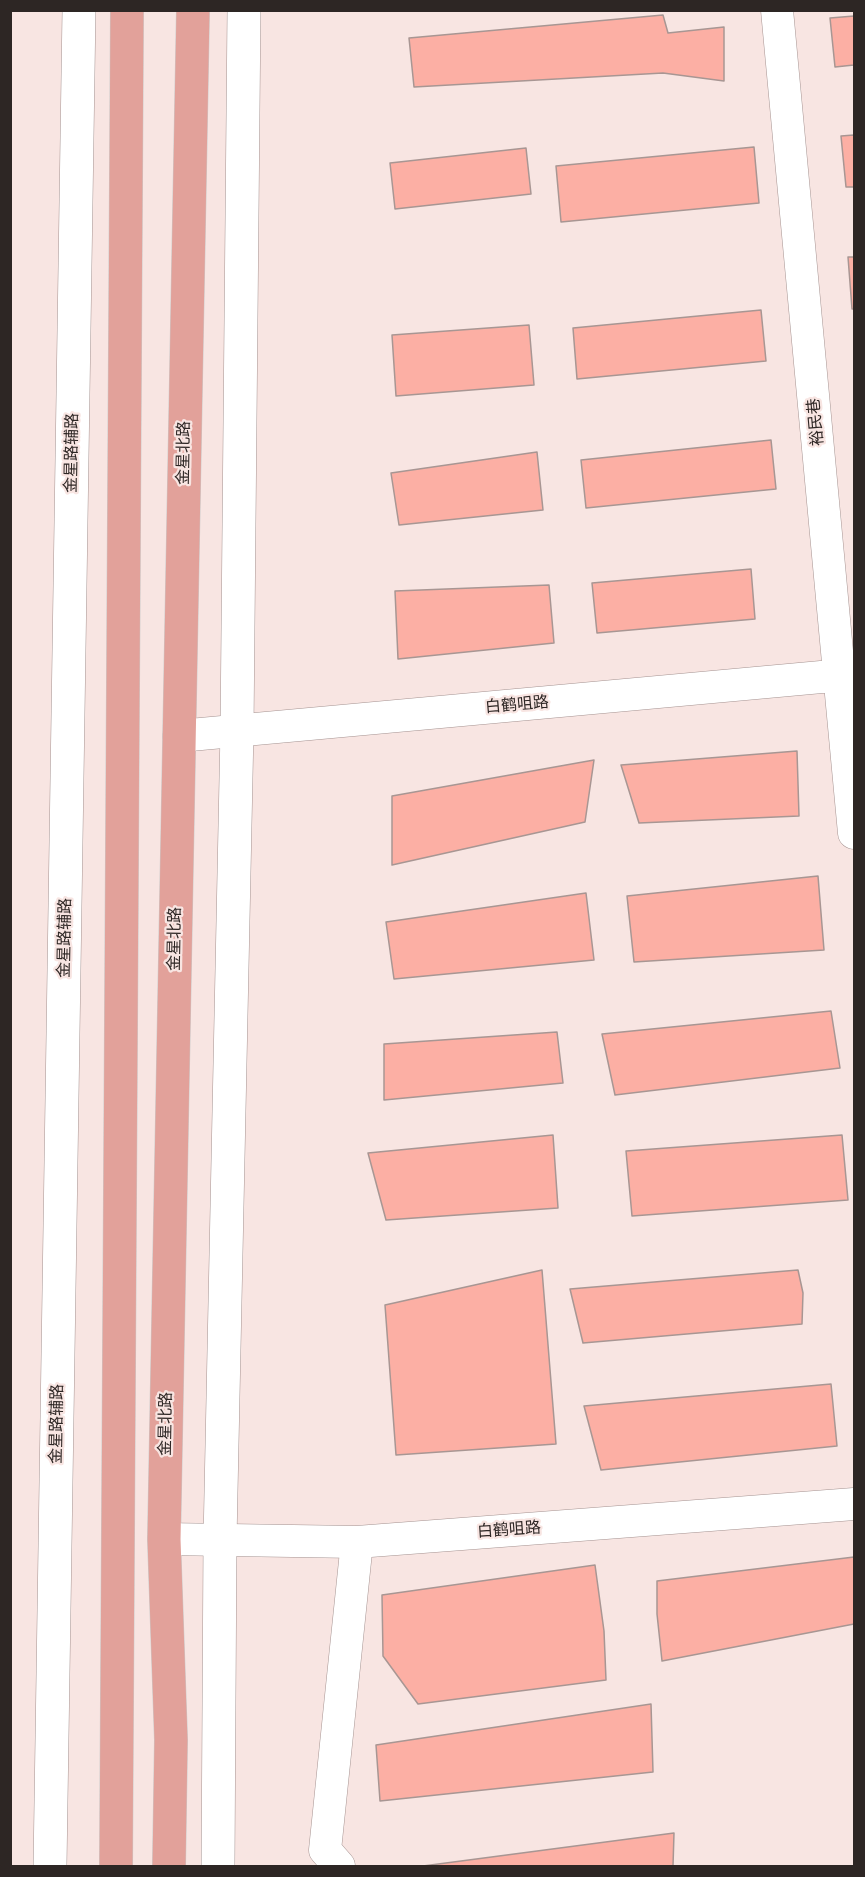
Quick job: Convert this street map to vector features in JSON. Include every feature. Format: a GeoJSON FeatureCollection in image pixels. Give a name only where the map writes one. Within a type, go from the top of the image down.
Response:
{"type":"FeatureCollection","features":[{"type":"Feature","properties":{"kind":"main road"},"geometry":{"type":"LineString","coordinates":[[116,1866],[127,10]]}},
{"type":"Feature","properties":{"kind":"main road","name":"金星北路"},"geometry":{"type":"LineString","coordinates":[[170,1866],[171,1740],[164,1539],[192,10]]}},
{"type":"Feature","properties":{"kind":"street","name":"金星路辅路"},"geometry":{"type":"LineString","coordinates":[[50,1866],[79,10]]}},
{"type":"Feature","properties":{"kind":"street"},"geometry":{"type":"LineString","coordinates":[[218,1866],[220,1540],[237,730],[244,10]]}},
{"type":"Feature","properties":{"kind":"street","name":"裕民巷"},"geometry":{"type":"LineString","coordinates":[[777,10],[847,675],[855,833]]}},
{"type":"Feature","properties":{"kind":"street","name":"白鹤咀路"},"geometry":{"type":"LineString","coordinates":[[179,736],[847,675]]}},
{"type":"Feature","properties":{"kind":"street","name":"白鹤咀路"},"geometry":{"type":"LineString","coordinates":[[164,1539],[357,1542],[855,1504]]}},
{"type":"Feature","properties":{"kind":"street"},"geometry":{"type":"LineString","coordinates":[[339,1866],[325,1850],[357,1542]]}},
{"type":"Feature","properties":{"kind":"building"},"geometry":{"type":"Polygon","coordinates":[[[663,15],[668,33],[724,27],[724,81],[663,73],[414,87],[409,38],[663,15]]]}},
{"type":"Feature","properties":{"kind":"building"},"geometry":{"type":"Polygon","coordinates":[[[854,16],[854,65],[835,67],[830,18],[854,16]]]}},
{"type":"Feature","properties":{"kind":"building"},"geometry":{"type":"Polygon","coordinates":[[[854,135],[854,187],[846,187],[841,136],[854,135]]]}},
{"type":"Feature","properties":{"kind":"building"},"geometry":{"type":"Polygon","coordinates":[[[754,147],[759,203],[561,222],[556,166],[754,147]]]}},
{"type":"Feature","properties":{"kind":"building"},"geometry":{"type":"Polygon","coordinates":[[[526,148],[531,194],[395,209],[390,163],[526,148]]]}},
{"type":"Feature","properties":{"kind":"building"},"geometry":{"type":"Polygon","coordinates":[[[848,257],[854,257],[854,309],[852,309],[848,257]]]}},
{"type":"Feature","properties":{"kind":"building"},"geometry":{"type":"Polygon","coordinates":[[[761,310],[766,361],[577,379],[573,328],[761,310]]]}},
{"type":"Feature","properties":{"kind":"building"},"geometry":{"type":"Polygon","coordinates":[[[529,325],[534,385],[396,396],[392,335],[529,325]]]}},
{"type":"Feature","properties":{"kind":"building"},"geometry":{"type":"Polygon","coordinates":[[[771,440],[776,489],[586,508],[581,460],[771,440]]]}},
{"type":"Feature","properties":{"kind":"building"},"geometry":{"type":"Polygon","coordinates":[[[537,452],[543,510],[399,525],[391,473],[537,452]]]}},
{"type":"Feature","properties":{"kind":"building"},"geometry":{"type":"Polygon","coordinates":[[[751,569],[755,619],[597,633],[592,583],[751,569]]]}},
{"type":"Feature","properties":{"kind":"building"},"geometry":{"type":"Polygon","coordinates":[[[549,585],[554,643],[398,659],[395,591],[549,585]]]}},
{"type":"Feature","properties":{"kind":"building"},"geometry":{"type":"Polygon","coordinates":[[[797,751],[799,816],[639,823],[621,765],[797,751]]]}},
{"type":"Feature","properties":{"kind":"building"},"geometry":{"type":"Polygon","coordinates":[[[594,760],[585,822],[392,865],[392,796],[594,760]]]}},
{"type":"Feature","properties":{"kind":"building"},"geometry":{"type":"Polygon","coordinates":[[[818,876],[824,950],[634,962],[627,896],[818,876]]]}},
{"type":"Feature","properties":{"kind":"building"},"geometry":{"type":"Polygon","coordinates":[[[586,893],[594,960],[394,979],[386,922],[586,893]]]}},
{"type":"Feature","properties":{"kind":"building"},"geometry":{"type":"Polygon","coordinates":[[[831,1011],[840,1068],[615,1095],[602,1034],[831,1011]]]}},
{"type":"Feature","properties":{"kind":"building"},"geometry":{"type":"Polygon","coordinates":[[[557,1032],[563,1083],[384,1100],[384,1044],[557,1032]]]}},
{"type":"Feature","properties":{"kind":"building"},"geometry":{"type":"Polygon","coordinates":[[[553,1135],[558,1208],[386,1220],[368,1153],[553,1135]]]}},
{"type":"Feature","properties":{"kind":"building"},"geometry":{"type":"Polygon","coordinates":[[[842,1135],[848,1200],[632,1216],[626,1151],[842,1135]]]}},
{"type":"Feature","properties":{"kind":"building"},"geometry":{"type":"Polygon","coordinates":[[[542,1270],[556,1444],[396,1455],[385,1305],[542,1270]]]}},
{"type":"Feature","properties":{"kind":"building"},"geometry":{"type":"Polygon","coordinates":[[[798,1270],[803,1293],[802,1324],[583,1343],[570,1289],[798,1270]]]}},
{"type":"Feature","properties":{"kind":"building"},"geometry":{"type":"Polygon","coordinates":[[[831,1384],[837,1446],[601,1470],[584,1406],[831,1384]]]}},
{"type":"Feature","properties":{"kind":"building"},"geometry":{"type":"Polygon","coordinates":[[[854,1557],[854,1624],[662,1661],[657,1614],[657,1581],[854,1557]]]}},
{"type":"Feature","properties":{"kind":"building"},"geometry":{"type":"Polygon","coordinates":[[[595,1565],[604,1631],[606,1680],[418,1704],[383,1656],[382,1595],[595,1565]]]}},
{"type":"Feature","properties":{"kind":"building"},"geometry":{"type":"Polygon","coordinates":[[[651,1704],[653,1772],[380,1801],[376,1745],[651,1704]]]}},
{"type":"Feature","properties":{"kind":"building"},"geometry":{"type":"Polygon","coordinates":[[[674,1833],[673,1866],[423,1866],[674,1833]]]}}]}
